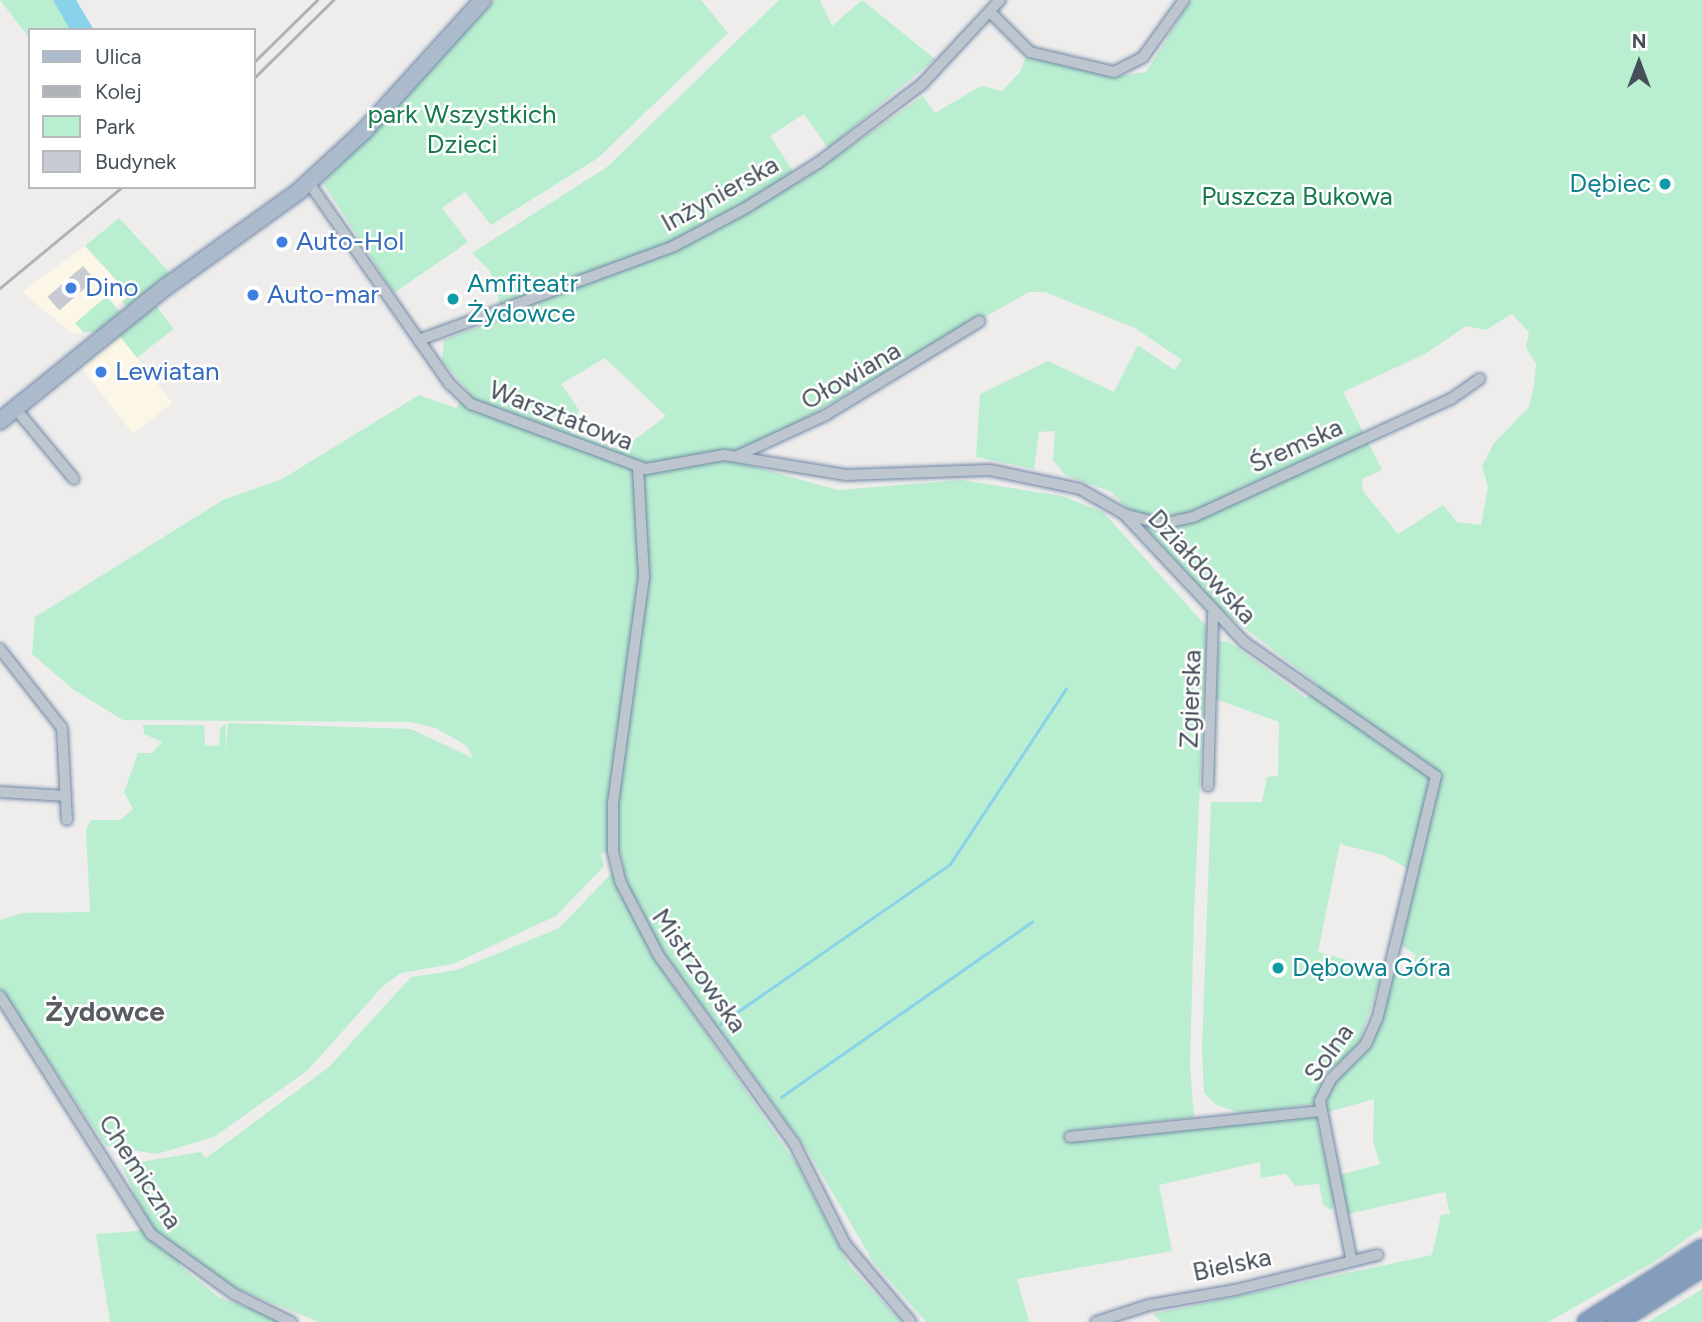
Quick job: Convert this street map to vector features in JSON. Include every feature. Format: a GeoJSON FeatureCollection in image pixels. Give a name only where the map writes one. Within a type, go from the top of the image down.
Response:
{"type":"FeatureCollection","features":[{"type":"Feature","properties":{"kind":"highway"},"geometry":{"type":"LineString","coordinates":[[1587,1322],[1702,1249]]}},
{"type":"Feature","properties":{"kind":"highway"},"geometry":{"type":"LineString","coordinates":[[1617,1322],[1702,1267]]}},
{"type":"Feature","properties":{"kind":"main road"},"geometry":{"type":"LineString","coordinates":[[0,421],[167,286],[309,183],[483,0]]}},
{"type":"Feature","properties":{"kind":"street"},"geometry":{"type":"LineString","coordinates":[[985,0],[994,6],[1030,52],[1114,72],[1143,57],[1184,0]]}},
{"type":"Feature","properties":{"kind":"street","name":"Inżynierska"},"geometry":{"type":"LineString","coordinates":[[419,340],[674,246],[744,209],[890,110],[994,6]]}},
{"type":"Feature","properties":{"kind":"street","name":"Warsztatowa"},"geometry":{"type":"LineString","coordinates":[[309,183],[419,340],[471,404],[638,468],[737,456],[846,475],[949,468]]}},
{"type":"Feature","properties":{"kind":"street","name":"Ołowiana"},"geometry":{"type":"LineString","coordinates":[[737,456],[827,415],[980,321]]}},
{"type":"Feature","properties":{"kind":"street","name":"Śremska"},"geometry":{"type":"LineString","coordinates":[[1124,514],[1169,525],[1193,517],[1451,399],[1480,379]]}},
{"type":"Feature","properties":{"kind":"street"},"geometry":{"type":"LineString","coordinates":[[15,408],[74,479]]}},
{"type":"Feature","properties":{"kind":"street","name":"Mistrzowska"},"geometry":{"type":"LineString","coordinates":[[638,468],[643,598],[613,804],[613,852],[621,883],[659,956],[794,1143],[845,1244],[911,1322]]}},
{"type":"Feature","properties":{"kind":"street","name":"Działdowska"},"geometry":{"type":"LineString","coordinates":[[949,468],[1061,482],[1124,514],[1213,614],[1244,642],[1436,776]]}},
{"type":"Feature","properties":{"kind":"street","name":"Zgierska"},"geometry":{"type":"LineString","coordinates":[[1208,786],[1213,614]]}},
{"type":"Feature","properties":{"kind":"street"},"geometry":{"type":"LineString","coordinates":[[0,649],[62,728],[67,820]]}},
{"type":"Feature","properties":{"kind":"street","name":"Solna"},"geometry":{"type":"LineString","coordinates":[[1070,1138],[1321,1111],[1326,1085],[1366,1044],[1377,1019],[1436,776]]}},
{"type":"Feature","properties":{"kind":"street"},"geometry":{"type":"LineString","coordinates":[[0,792],[66,796]]}},
{"type":"Feature","properties":{"kind":"street","name":"Chemiczna"},"geometry":{"type":"LineString","coordinates":[[0,996],[156,1240],[234,1294],[291,1322]]}},
{"type":"Feature","properties":{"kind":"street"},"geometry":{"type":"LineString","coordinates":[[1321,1111],[1351,1258]]}},
{"type":"Feature","properties":{"kind":"street","name":"Bielska"},"geometry":{"type":"LineString","coordinates":[[1096,1322],[1351,1258],[1378,1255]]}},
{"type":"Feature","properties":{"kind":"shaded area"},"geometry":{"type":"Polygon","coordinates":[[[85,246],[130,295],[85,332],[72,333],[22,292],[85,246]]]}},
{"type":"Feature","properties":{"kind":"shaded area"},"geometry":{"type":"Polygon","coordinates":[[[120,336],[172,403],[133,434],[81,367],[120,336]]]}},
{"type":"Feature","properties":{"kind":"green space"},"geometry":{"type":"Polygon","coordinates":[[[0,0],[53,0],[69,28],[28,28],[28,36],[0,0]]]}},
{"type":"Feature","properties":{"kind":"green space","name":"park Wszystkich Dzieci"},"geometry":{"type":"Polygon","coordinates":[[[495,0],[701,0],[728,33],[598,158],[491,225],[465,192],[442,208],[468,242],[394,293],[323,183],[495,0]]]}},
{"type":"Feature","properties":{"kind":"green space","name":"Puszcza Bukowa"},"geometry":{"type":"Polygon","coordinates":[[[779,0],[820,0],[832,26],[862,0],[935,59],[828,148],[804,114],[770,136],[800,182],[923,96],[935,113],[981,86],[1002,91],[1020,72],[1027,54],[1111,77],[1146,72],[1191,0],[1702,0],[1702,1228],[1654,1262],[1548,1322],[1161,1322],[1153,1314],[1432,1255],[1441,1215],[1450,1214],[1445,1192],[1348,1214],[1339,1175],[1380,1164],[1373,1141],[1374,1099],[1325,1113],[1332,1082],[1365,1053],[1392,972],[1406,980],[1416,955],[1401,945],[1418,874],[1383,855],[1340,844],[1318,952],[1383,970],[1358,1047],[1324,1075],[1318,1103],[1245,1114],[1216,1105],[1204,1093],[1202,1048],[1211,802],[1262,802],[1267,777],[1278,776],[1279,722],[1216,699],[1219,642],[1228,641],[1306,698],[1319,685],[1221,610],[1112,492],[1065,475],[1053,460],[1055,431],[1039,432],[1034,469],[976,457],[980,394],[1048,361],[1114,392],[1138,345],[1174,370],[1182,360],[1135,328],[1045,292],[1029,292],[752,448],[744,464],[838,490],[962,480],[1062,496],[1103,512],[1207,627],[1194,915],[1190,1066],[1194,1117],[1069,1131],[1068,1141],[1315,1115],[1335,1203],[1331,1210],[1323,1205],[1319,1184],[1295,1186],[1286,1174],[1261,1178],[1260,1162],[1159,1185],[1172,1251],[1017,1279],[1029,1322],[926,1322],[874,1263],[808,1151],[655,941],[649,951],[797,1165],[849,1265],[901,1322],[319,1322],[232,1287],[184,1251],[180,1266],[220,1298],[288,1322],[110,1322],[96,1234],[138,1231],[148,1222],[121,1165],[201,1152],[206,1158],[329,1067],[411,977],[457,970],[559,928],[614,871],[621,898],[627,884],[620,851],[601,853],[604,866],[556,916],[453,964],[401,973],[384,985],[308,1070],[214,1137],[157,1154],[106,1146],[0,989],[0,920],[23,913],[90,912],[86,830],[91,820],[120,820],[133,809],[124,792],[138,753],[152,753],[162,742],[144,734],[143,725],[204,725],[205,745],[219,746],[220,728],[226,724],[225,753],[228,723],[411,729],[473,758],[467,746],[436,728],[410,722],[123,720],[74,690],[32,654],[35,617],[223,500],[282,479],[419,395],[456,408],[469,392],[442,361],[444,340],[504,317],[490,271],[472,253],[607,167],[779,0]],[[1512,314],[1486,330],[1466,326],[1425,354],[1343,392],[1382,470],[1362,479],[1363,491],[1398,534],[1443,505],[1457,522],[1481,525],[1488,487],[1482,466],[1494,443],[1529,407],[1534,385],[1536,364],[1526,347],[1529,332],[1512,314]],[[605,358],[561,384],[579,410],[571,433],[621,450],[666,416],[605,358]]]}},
{"type":"Feature","properties":{"kind":"green space"},"geometry":{"type":"Polygon","coordinates":[[[119,218],[170,273],[127,307],[122,302],[130,295],[85,246],[119,218]]]}},
{"type":"Feature","properties":{"kind":"green space"},"geometry":{"type":"Polygon","coordinates":[[[107,296],[120,312],[97,332],[83,332],[75,323],[107,296]]]}},
{"type":"Feature","properties":{"kind":"green space"},"geometry":{"type":"Polygon","coordinates":[[[156,306],[174,329],[137,358],[119,335],[156,306]]]}},
{"type":"Feature","properties":{"kind":"green space"},"geometry":{"type":"Polygon","coordinates":[[[1702,1289],[1702,1322],[1648,1322],[1699,1291],[1702,1289]]]}},
{"type":"Feature","properties":{"kind":"water"},"geometry":{"type":"Polygon","coordinates":[[[53,0],[76,0],[93,28],[69,28],[53,0]]]}},
{"type":"Feature","properties":{"kind":"building","name":"Dino"},"geometry":{"type":"Polygon","coordinates":[[[83,266],[95,280],[59,310],[48,297],[83,266]]]}},
{"type":"Feature","properties":{"kind":"waterway"},"geometry":{"type":"LineString","coordinates":[[720,1024],[950,864],[1066,689]]}},
{"type":"Feature","properties":{"kind":"waterway"},"geometry":{"type":"LineString","coordinates":[[781,1097],[1032,922]]}},
{"type":"Feature","properties":{"kind":"railway"},"geometry":{"type":"LineString","coordinates":[[256,60],[317,0]]}},
{"type":"Feature","properties":{"kind":"railway"},"geometry":{"type":"LineString","coordinates":[[256,76],[333,0]]}},
{"type":"Feature","properties":{"kind":"railway"},"geometry":{"type":"LineString","coordinates":[[0,288],[120,189]]}},
{"type":"Feature","properties":{"kind":"place","name":"Dębiec"},"geometry":{"type":"Point","coordinates":[1665,184]}},
{"type":"Feature","properties":{"kind":"place","name":"Auto-Hol"},"geometry":{"type":"Point","coordinates":[282,242]}},
{"type":"Feature","properties":{"kind":"place","name":"Dino"},"geometry":{"type":"Point","coordinates":[71,288]}},
{"type":"Feature","properties":{"kind":"place","name":"Auto-mar"},"geometry":{"type":"Point","coordinates":[253,295]}},
{"type":"Feature","properties":{"kind":"place","name":"Amfiteatr Żydowce"},"geometry":{"type":"Point","coordinates":[453,299]}},
{"type":"Feature","properties":{"kind":"place","name":"Lewiatan"},"geometry":{"type":"Point","coordinates":[101,372]}},
{"type":"Feature","properties":{"kind":"place","name":"Dębowa Góra"},"geometry":{"type":"Point","coordinates":[1278,968]}},
{"type":"Feature","properties":{"kind":"district","name":"Żydowce"},"geometry":{"type":"Point","coordinates":[105,1011]}}]}
